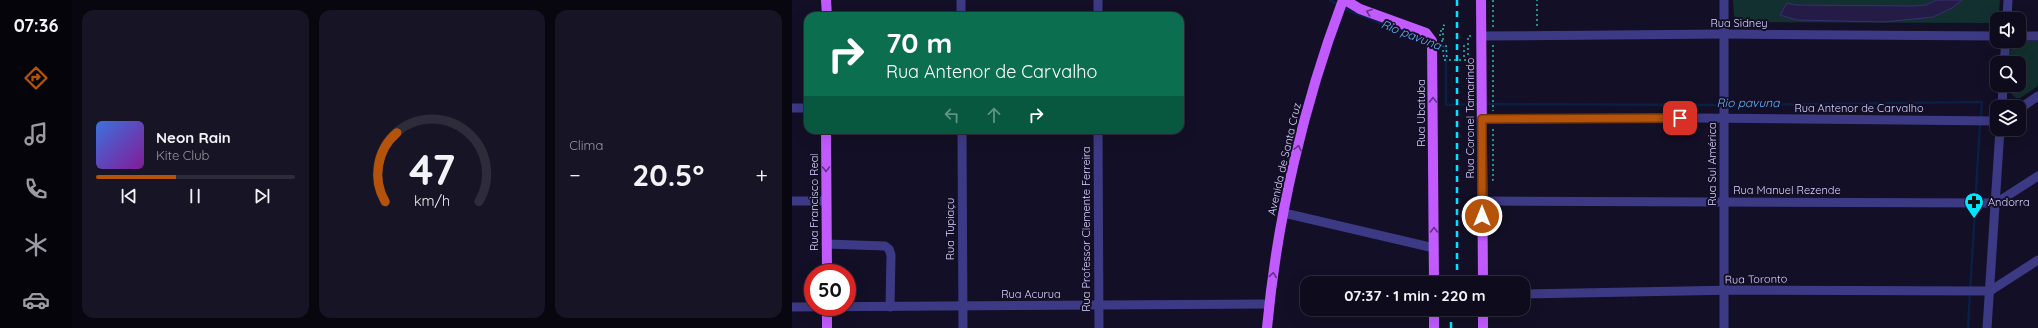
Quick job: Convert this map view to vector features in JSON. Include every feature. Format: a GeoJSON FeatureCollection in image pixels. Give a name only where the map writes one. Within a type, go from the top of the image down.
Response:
{"type":"FeatureCollection","features":[{"type":"Feature","properties":{"kind":"main road"},"geometry":{"type":"LineString","coordinates":[[826,0],[827,12]]}},
{"type":"Feature","properties":{"kind":"main road","name":"Avenida de Santa Cruz"},"geometry":{"type":"LineString","coordinates":[[1267,328],[1269,304],[1284,213],[1308,108],[1344,0]]}},
{"type":"Feature","properties":{"kind":"main road","name":"Rua Ubatuba"},"geometry":{"type":"LineString","coordinates":[[1344,0],[1360,9],[1426,33],[1432,41],[1434,276]]}},
{"type":"Feature","properties":{"kind":"main road","name":"Rua Coronel Tamarindo"},"geometry":{"type":"LineString","coordinates":[[1481,0],[1483,276]]}},
{"type":"Feature","properties":{"kind":"main road","name":"Rua Francisco Real"},"geometry":{"type":"LineString","coordinates":[[826,134],[827,264]]}},
{"type":"Feature","properties":{"kind":"main road"},"geometry":{"type":"LineString","coordinates":[[827,316],[827,328]]}},
{"type":"Feature","properties":{"kind":"main road"},"geometry":{"type":"LineString","coordinates":[[1434,316],[1434,328]]}},
{"type":"Feature","properties":{"kind":"main road"},"geometry":{"type":"LineString","coordinates":[[1483,316],[1483,328]]}},
{"type":"Feature","properties":{"kind":"street"},"geometry":{"type":"LineString","coordinates":[[961,0],[961,12]]}},
{"type":"Feature","properties":{"kind":"street"},"geometry":{"type":"LineString","coordinates":[[1098,0],[1098,12]]}},
{"type":"Feature","properties":{"kind":"street","name":"Rua Sul América"},"geometry":{"type":"LineString","coordinates":[[1724,0],[1724,328]]}},
{"type":"Feature","properties":{"kind":"street"},"geometry":{"type":"LineString","coordinates":[[2007,12],[2008,0]]}},
{"type":"Feature","properties":{"kind":"street","name":"Rua Sidney"},"geometry":{"type":"LineString","coordinates":[[1481,36],[1724,34],[1990,36]]}},
{"type":"Feature","properties":{"kind":"street"},"geometry":{"type":"LineString","coordinates":[[2026,36],[2038,36]]}},
{"type":"Feature","properties":{"kind":"street"},"geometry":{"type":"LineString","coordinates":[[2026,104],[2038,96]]}},
{"type":"Feature","properties":{"kind":"street"},"geometry":{"type":"LineString","coordinates":[[792,108],[804,108]]}},
{"type":"Feature","properties":{"kind":"street","name":"Rua Antenor de Carvalho"},"geometry":{"type":"LineString","coordinates":[[1482,119],[1990,121]]}},
{"type":"Feature","properties":{"kind":"street","name":"Rua Tupiaçu"},"geometry":{"type":"LineString","coordinates":[[962,134],[962,328]]}},
{"type":"Feature","properties":{"kind":"street","name":"Rua Professor Clemente Ferreira"},"geometry":{"type":"LineString","coordinates":[[1098,134],[1099,328]]}},
{"type":"Feature","properties":{"kind":"street"},"geometry":{"type":"LineString","coordinates":[[1987,328],[2000,136]]}},
{"type":"Feature","properties":{"kind":"street"},"geometry":{"type":"LineString","coordinates":[[1996,203],[2038,176]]}},
{"type":"Feature","properties":{"kind":"street"},"geometry":{"type":"LineString","coordinates":[[792,201],[826,201]]}},
{"type":"Feature","properties":{"kind":"street","name":"Rua Manuel Rezende"},"geometry":{"type":"LineString","coordinates":[[1482,201],[1996,203]]}},
{"type":"Feature","properties":{"kind":"street"},"geometry":{"type":"LineString","coordinates":[[1284,213],[1434,248]]}},
{"type":"Feature","properties":{"kind":"street"},"geometry":{"type":"LineString","coordinates":[[826,244],[885,246],[889,249],[891,255],[890,307]]}},
{"type":"Feature","properties":{"kind":"street"},"geometry":{"type":"LineString","coordinates":[[1990,291],[2038,260]]}},
{"type":"Feature","properties":{"kind":"street","name":"Rua Toronto"},"geometry":{"type":"LineString","coordinates":[[1530,294],[1724,291],[1990,291]]}},
{"type":"Feature","properties":{"kind":"street","name":"Rua Acurua"},"geometry":{"type":"LineString","coordinates":[[856,307],[1269,304]]}},
{"type":"Feature","properties":{"kind":"street","name":"Rua Acurua"},"geometry":{"type":"LineString","coordinates":[[792,307],[804,307]]}},
{"type":"Feature","properties":{"kind":"path"},"geometry":{"type":"LineString","coordinates":[[1537,0],[1537,36]]}},
{"type":"Feature","properties":{"kind":"path"},"geometry":{"type":"LineString","coordinates":[[1445,60],[1443,26],[1446,26]]}},
{"type":"Feature","properties":{"kind":"path"},"geometry":{"type":"LineString","coordinates":[[1445,60],[1446,45]]}},
{"type":"Feature","properties":{"kind":"path"},"geometry":{"type":"LineString","coordinates":[[1464,45],[1464,60]]}},
{"type":"Feature","properties":{"kind":"path"},"geometry":{"type":"LineString","coordinates":[[1445,60],[1468,60],[1468,45]]}},
{"type":"Feature","properties":{"kind":"green space"},"geometry":{"type":"Polygon","coordinates":[[[1733,0],[2000,0],[1999,12],[1990,12],[1990,23],[1742,22],[1734,16],[1733,0]]]}},
{"type":"Feature","properties":{"kind":"green space"},"geometry":{"type":"Polygon","coordinates":[[[2026,41],[2038,41],[2038,86],[2020,98],[2016,98],[2009,92],[2026,92],[2026,56],[2010,56],[2012,48],[2026,48],[2026,41]]]}},
{"type":"Feature","properties":{"kind":"building"},"geometry":{"type":"Polygon","coordinates":[[[1937,0],[1962,0],[1952,8],[1933,17],[1884,22],[1797,20],[1780,15],[1787,3],[1795,5],[1914,6],[1926,5],[1937,0]]]}},
{"type":"Feature","properties":{"kind":"waterway","name":"Rio pavuna"},"geometry":{"type":"LineString","coordinates":[[1330,0],[1338,5]]}},
{"type":"Feature","properties":{"kind":"waterway","name":"Rio pavuna"},"geometry":{"type":"LineString","coordinates":[[1342,8],[1429,42]]}},
{"type":"Feature","properties":{"kind":"waterway","name":"Rio pavuna"},"geometry":{"type":"LineString","coordinates":[[1435,44],[1446,48],[1446,105],[1479,104]]}},
{"type":"Feature","properties":{"kind":"waterway","name":"Rio pavuna"},"geometry":{"type":"LineString","coordinates":[[1726,105],[1982,102],[1981,118]]}},
{"type":"Feature","properties":{"kind":"waterway","name":"Rio pavuna"},"geometry":{"type":"LineString","coordinates":[[1484,104],[1721,105]]}},
{"type":"Feature","properties":{"kind":"waterway","name":"Rio pavuna"},"geometry":{"type":"LineString","coordinates":[[1968,328],[1980,123]]}},
{"type":"Feature","properties":{"kind":"railway"},"geometry":{"type":"LineString","coordinates":[[1457,0],[1457,276]]}},
{"type":"Feature","properties":{"kind":"railway"},"geometry":{"type":"LineString","coordinates":[[1451,316],[1451,328]]}},
{"type":"Feature","properties":{"kind":"place","name":"Andorra"},"geometry":{"type":"Point","coordinates":[1974,219]}},
{"type":"Feature","properties":{"kind":"route"},"geometry":{"type":"LineString","coordinates":[[1482,216],[1482,119],[1680,118]]}}]}
